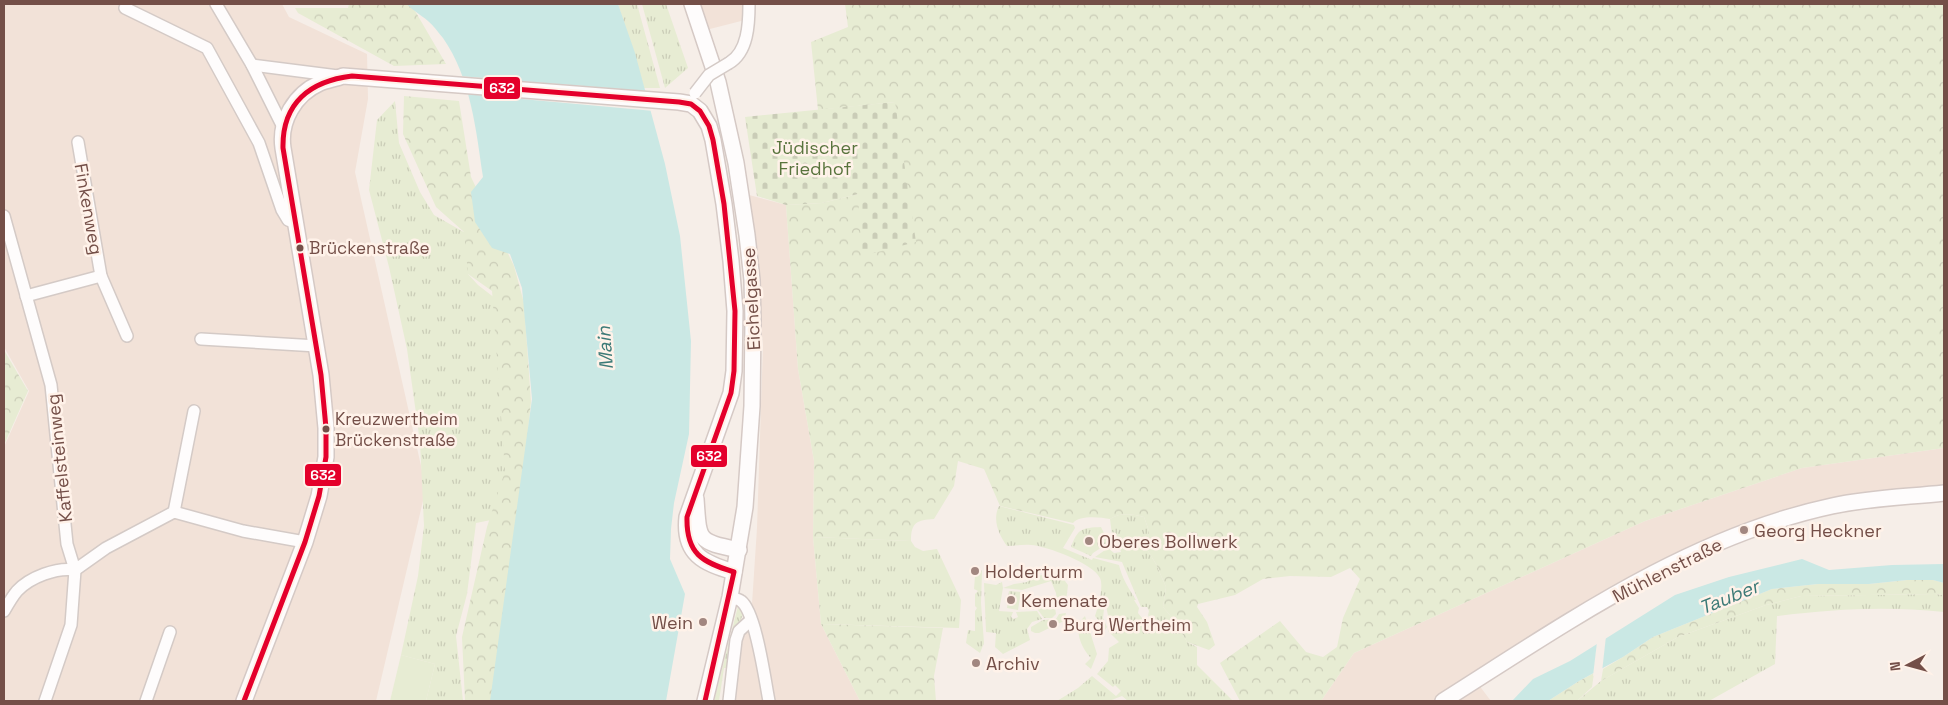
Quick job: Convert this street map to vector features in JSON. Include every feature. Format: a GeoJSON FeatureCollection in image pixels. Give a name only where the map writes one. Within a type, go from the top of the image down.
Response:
{"type":"FeatureCollection","features":[{"type":"Feature","properties":{"kind":"street"},"geometry":{"type":"LineString","coordinates":[[216,4],[252,65],[283,127]]}},
{"type":"Feature","properties":{"kind":"street","name":"Eichelgasse"},"geometry":{"type":"LineString","coordinates":[[692,4],[721,94],[736,163],[752,280],[754,360],[747,485],[739,550],[730,597],[705,701]]}},
{"type":"Feature","properties":{"kind":"street"},"geometry":{"type":"LineString","coordinates":[[688,100],[709,75],[737,58],[743,46],[749,24],[749,4]]}},
{"type":"Feature","properties":{"kind":"street"},"geometry":{"type":"LineString","coordinates":[[125,8],[207,48],[259,143],[282,210],[288,220],[296,223]]}},
{"type":"Feature","properties":{"kind":"street"},"geometry":{"type":"LineString","coordinates":[[252,65],[347,76],[688,100],[700,111],[705,118],[713,140],[729,242],[735,311],[735,347],[731,393],[687,517],[686,527],[691,546],[698,556],[706,562],[734,572]]}},
{"type":"Feature","properties":{"kind":"street"},"geometry":{"type":"LineString","coordinates":[[244,701],[305,542],[319,496],[326,457],[324,404],[282,143],[283,127],[291,109],[302,95],[319,84],[347,76]]}},
{"type":"Feature","properties":{"kind":"street","name":"Finkenweg"},"geometry":{"type":"LineString","coordinates":[[78,142],[101,276],[127,336]]}},
{"type":"Feature","properties":{"kind":"street","name":"Kaffelsteinweg"},"geometry":{"type":"LineString","coordinates":[[4,216],[51,385],[68,544],[75,570],[71,625],[45,701]]}},
{"type":"Feature","properties":{"kind":"street","name":"Finkenweg"},"geometry":{"type":"LineString","coordinates":[[26,296],[101,276]]}},
{"type":"Feature","properties":{"kind":"street"},"geometry":{"type":"LineString","coordinates":[[201,339],[316,346]]}},
{"type":"Feature","properties":{"kind":"street"},"geometry":{"type":"LineString","coordinates":[[174,512],[194,411]]}},
{"type":"Feature","properties":{"kind":"street","name":"Mühlenstraße"},"geometry":{"type":"LineString","coordinates":[[1442,701],[1632,585],[1702,549],[1763,525],[1831,506],[1862,500],[1944,493]]}},
{"type":"Feature","properties":{"kind":"street"},"geometry":{"type":"LineString","coordinates":[[695,495],[699,529],[702,536],[712,545],[739,550]]}},
{"type":"Feature","properties":{"kind":"street"},"geometry":{"type":"LineString","coordinates":[[4,611],[17,591],[26,584],[59,570],[75,570],[106,548],[174,512],[243,531],[305,542]]}},
{"type":"Feature","properties":{"kind":"street"},"geometry":{"type":"LineString","coordinates":[[730,597],[746,606],[755,630],[769,701]]}},
{"type":"Feature","properties":{"kind":"street"},"geometry":{"type":"LineString","coordinates":[[729,701],[736,640],[739,631],[751,620]]}},
{"type":"Feature","properties":{"kind":"street"},"geometry":{"type":"LineString","coordinates":[[146,701],[170,632]]}},
{"type":"Feature","properties":{"kind":"shaded area"},"geometry":{"type":"Polygon","coordinates":[[[4,4],[282,4],[289,17],[367,54],[368,99],[355,172],[426,488],[376,701],[4,701],[4,447],[29,391],[4,347],[4,4]]]}},
{"type":"Feature","properties":{"kind":"shaded area"},"geometry":{"type":"Polygon","coordinates":[[[692,4],[749,4],[749,19],[702,31],[692,4]]]}},
{"type":"Feature","properties":{"kind":"shaded area"},"geometry":{"type":"Polygon","coordinates":[[[749,195],[786,205],[798,369],[814,461],[813,537],[821,624],[860,701],[727,701],[736,640],[751,619],[757,528],[763,346],[749,195]]]}},
{"type":"Feature","properties":{"kind":"shaded area"},"geometry":{"type":"Polygon","coordinates":[[[1944,448],[1944,493],[1862,500],[1702,549],[1475,680],[1491,701],[1321,701],[1354,653],[1645,521],[1802,468],[1944,448]]]}},
{"type":"Feature","properties":{"kind":"green space"},"geometry":{"type":"Polygon","coordinates":[[[349,4],[411,4],[446,64],[394,66],[298,13],[295,8],[348,8],[349,4]]]}},
{"type":"Feature","properties":{"kind":"green space"},"geometry":{"type":"Polygon","coordinates":[[[618,4],[637,4],[660,88],[644,88],[618,4]]]}},
{"type":"Feature","properties":{"kind":"green space"},"geometry":{"type":"Polygon","coordinates":[[[642,4],[666,4],[688,68],[665,88],[642,4]]]}},
{"type":"Feature","properties":{"kind":"green space"},"geometry":{"type":"Polygon","coordinates":[[[845,4],[1944,4],[1944,448],[1802,468],[1645,521],[1354,653],[1321,701],[1240,701],[1220,663],[1280,621],[1306,652],[1323,657],[1337,647],[1343,618],[1360,579],[1350,568],[1331,577],[1290,576],[1263,579],[1235,595],[1198,604],[1197,607],[1207,622],[1215,645],[1209,650],[1187,642],[1174,620],[1163,607],[1166,587],[1148,551],[1149,531],[1144,517],[1122,514],[1110,519],[1085,518],[1076,520],[1073,523],[1000,506],[984,469],[958,461],[954,486],[934,519],[916,523],[912,530],[911,541],[813,537],[814,461],[798,369],[786,205],[822,203],[858,194],[895,102],[818,110],[811,42],[848,27],[845,4]]]}},
{"type":"Feature","properties":{"kind":"green space"},"geometry":{"type":"Polygon","coordinates":[[[404,96],[459,101],[471,177],[514,266],[524,303],[531,402],[499,701],[465,701],[462,637],[487,527],[505,471],[492,291],[468,274],[464,232],[436,207],[403,134],[404,96]]]}},
{"type":"Feature","properties":{"kind":"green space"},"geometry":{"type":"Polygon","coordinates":[[[395,101],[399,143],[420,192],[434,215],[469,235],[471,258],[468,274],[478,285],[500,302],[512,339],[504,500],[491,520],[476,523],[467,594],[456,636],[463,701],[426,701],[435,664],[401,655],[418,576],[424,526],[420,442],[407,349],[389,267],[369,190],[377,120],[395,101]]]}},
{"type":"Feature","properties":{"kind":"green space","name":"Jüdischer Friedhof"},"geometry":{"type":"Polygon","coordinates":[[[895,102],[916,242],[862,256],[858,194],[822,203],[786,205],[757,196],[745,117],[895,102]]]}},
{"type":"Feature","properties":{"kind":"green space"},"geometry":{"type":"Polygon","coordinates":[[[4,350],[28,391],[4,445],[4,350]]]}},
{"type":"Feature","properties":{"kind":"green space"},"geometry":{"type":"Polygon","coordinates":[[[999,506],[1074,525],[1075,528],[1063,548],[1092,560],[1093,558],[1119,565],[1128,588],[1136,600],[1134,600],[1139,608],[1138,613],[1146,623],[1150,619],[1149,611],[1147,607],[1141,607],[1122,562],[1095,557],[1108,548],[1114,553],[1121,552],[1117,538],[1112,535],[1110,519],[1118,515],[1127,514],[1144,517],[1149,531],[1148,551],[1166,587],[1163,607],[1174,620],[1187,642],[1197,647],[1197,665],[1233,701],[1128,701],[1122,696],[1109,701],[1057,701],[1078,688],[1092,676],[1116,696],[1121,691],[1097,674],[1108,661],[1109,648],[1119,642],[1108,631],[1110,626],[1105,600],[1103,618],[1107,627],[1105,630],[1095,616],[1101,592],[1100,578],[1096,572],[1079,561],[1047,548],[1031,545],[1007,546],[1001,537],[996,522],[999,506]]]}},
{"type":"Feature","properties":{"kind":"green space"},"geometry":{"type":"Polygon","coordinates":[[[1101,527],[1107,539],[1107,544],[1091,556],[1071,547],[1076,536],[1082,530],[1101,527]]]}},
{"type":"Feature","properties":{"kind":"green space"},"geometry":{"type":"Polygon","coordinates":[[[813,537],[911,541],[915,547],[923,551],[937,549],[961,600],[959,628],[821,624],[813,537]]]}},
{"type":"Feature","properties":{"kind":"green space"},"geometry":{"type":"Polygon","coordinates":[[[981,570],[984,643],[980,653],[966,643],[968,630],[975,631],[975,611],[977,608],[975,606],[975,594],[978,591],[974,589],[975,576],[980,574],[981,570]]]}},
{"type":"Feature","properties":{"kind":"green space"},"geometry":{"type":"Polygon","coordinates":[[[1054,573],[1062,577],[1068,585],[1066,602],[1057,602],[1056,593],[1051,581],[1022,590],[1003,588],[1027,582],[1031,577],[1054,573]]]}},
{"type":"Feature","properties":{"kind":"green space"},"geometry":{"type":"Polygon","coordinates":[[[1907,580],[1933,580],[1944,583],[1944,595],[1801,596],[1766,605],[1678,637],[1601,681],[1603,669],[1653,637],[1772,589],[1818,584],[1869,584],[1907,580]]]}},
{"type":"Feature","properties":{"kind":"green space"},"geometry":{"type":"Polygon","coordinates":[[[1002,582],[1003,588],[999,611],[1013,612],[1011,617],[1014,619],[1018,617],[1016,612],[1037,611],[1042,619],[1032,622],[1027,629],[1030,640],[1003,654],[995,647],[996,633],[986,632],[984,583],[996,585],[1002,582]]]}},
{"type":"Feature","properties":{"kind":"green space"},"geometry":{"type":"Polygon","coordinates":[[[1009,591],[1021,592],[1018,610],[1007,608],[1009,591]]]}},
{"type":"Feature","properties":{"kind":"green space"},"geometry":{"type":"Polygon","coordinates":[[[1944,595],[1944,612],[1860,609],[1777,616],[1775,664],[1709,701],[1577,701],[1601,681],[1678,637],[1766,605],[1801,596],[1944,595]]]}},
{"type":"Feature","properties":{"kind":"green space"},"geometry":{"type":"Polygon","coordinates":[[[1054,601],[1056,614],[1052,618],[1044,618],[1038,610],[1038,605],[1054,601]]]}},
{"type":"Feature","properties":{"kind":"green space"},"geometry":{"type":"Polygon","coordinates":[[[738,606],[744,613],[736,629],[727,668],[724,668],[719,701],[714,701],[738,606]]]}},
{"type":"Feature","properties":{"kind":"green space"},"geometry":{"type":"Polygon","coordinates":[[[1066,613],[1064,621],[1039,633],[1031,631],[1031,627],[1043,620],[1056,619],[1059,614],[1066,613]]]}},
{"type":"Feature","properties":{"kind":"green space"},"geometry":{"type":"Polygon","coordinates":[[[1085,616],[1097,654],[1091,669],[1085,664],[1091,658],[1084,649],[1079,637],[1079,626],[1085,616]]]}},
{"type":"Feature","properties":{"kind":"green space"},"geometry":{"type":"Polygon","coordinates":[[[821,624],[943,628],[934,676],[936,701],[860,701],[821,624]]]}},
{"type":"Feature","properties":{"kind":"green space"},"geometry":{"type":"Polygon","coordinates":[[[401,655],[435,664],[426,701],[390,701],[401,655]]]}},
{"type":"Feature","properties":{"kind":"green space"},"geometry":{"type":"Polygon","coordinates":[[[1594,673],[1592,687],[1577,701],[1548,701],[1579,681],[1594,673]]]}},
{"type":"Feature","properties":{"kind":"water","name":"Main"},"geometry":{"type":"Polygon","coordinates":[[[407,4],[618,4],[635,53],[665,164],[680,236],[691,341],[689,434],[674,503],[670,559],[685,594],[666,701],[490,701],[532,399],[522,288],[510,254],[492,248],[475,222],[471,192],[483,177],[471,105],[460,70],[443,38],[430,23],[407,4]]]}},
{"type":"Feature","properties":{"kind":"water","name":"Tauber"},"geometry":{"type":"Polygon","coordinates":[[[1802,559],[1829,570],[1892,565],[1944,564],[1944,583],[1933,580],[1907,580],[1869,584],[1818,584],[1772,589],[1653,637],[1548,701],[1512,701],[1533,679],[1570,661],[1675,595],[1729,577],[1802,559]]]}},
{"type":"Feature","properties":{"kind":"pier"},"geometry":{"type":"Polygon","coordinates":[[[459,76],[648,91],[654,111],[465,94],[459,76]]]}},
{"type":"Feature","properties":{"kind":"pier"},"geometry":{"type":"Polygon","coordinates":[[[1606,636],[1602,672],[1593,676],[1597,642],[1606,636]]]}},
{"type":"Feature","properties":{"kind":"transit line","name":"632"},"geometry":{"type":"LineString","coordinates":[[244,701],[305,542],[319,496],[326,457],[326,428],[321,375],[283,148],[284,132],[287,118],[301,97],[323,83],[352,76],[679,102],[691,104],[700,111],[709,126],[724,204],[735,311],[734,371],[731,393],[687,517],[687,530],[689,540],[698,555],[713,564],[734,572],[705,701]]}},
{"type":"Feature","properties":{"kind":"place","name":"Brückenstraße"},"geometry":{"type":"Point","coordinates":[300,248]}},
{"type":"Feature","properties":{"kind":"place","name":"Kreuzwertheim Brückenstraße"},"geometry":{"type":"Point","coordinates":[326,429]}},
{"type":"Feature","properties":{"kind":"place","name":"Georg Heckner"},"geometry":{"type":"Point","coordinates":[1744,530]}},
{"type":"Feature","properties":{"kind":"place","name":"Oberes Bollwerk"},"geometry":{"type":"Point","coordinates":[1089,541]}},
{"type":"Feature","properties":{"kind":"place","name":"Holderturm"},"geometry":{"type":"Point","coordinates":[975,571]}},
{"type":"Feature","properties":{"kind":"place","name":"Kemenate"},"geometry":{"type":"Point","coordinates":[1011,600]}},
{"type":"Feature","properties":{"kind":"place","name":"Wein"},"geometry":{"type":"Point","coordinates":[703,622]}},
{"type":"Feature","properties":{"kind":"place","name":"Burg Wertheim"},"geometry":{"type":"Point","coordinates":[1053,624]}},
{"type":"Feature","properties":{"kind":"place","name":"Archiv"},"geometry":{"type":"Point","coordinates":[976,663]}}]}
